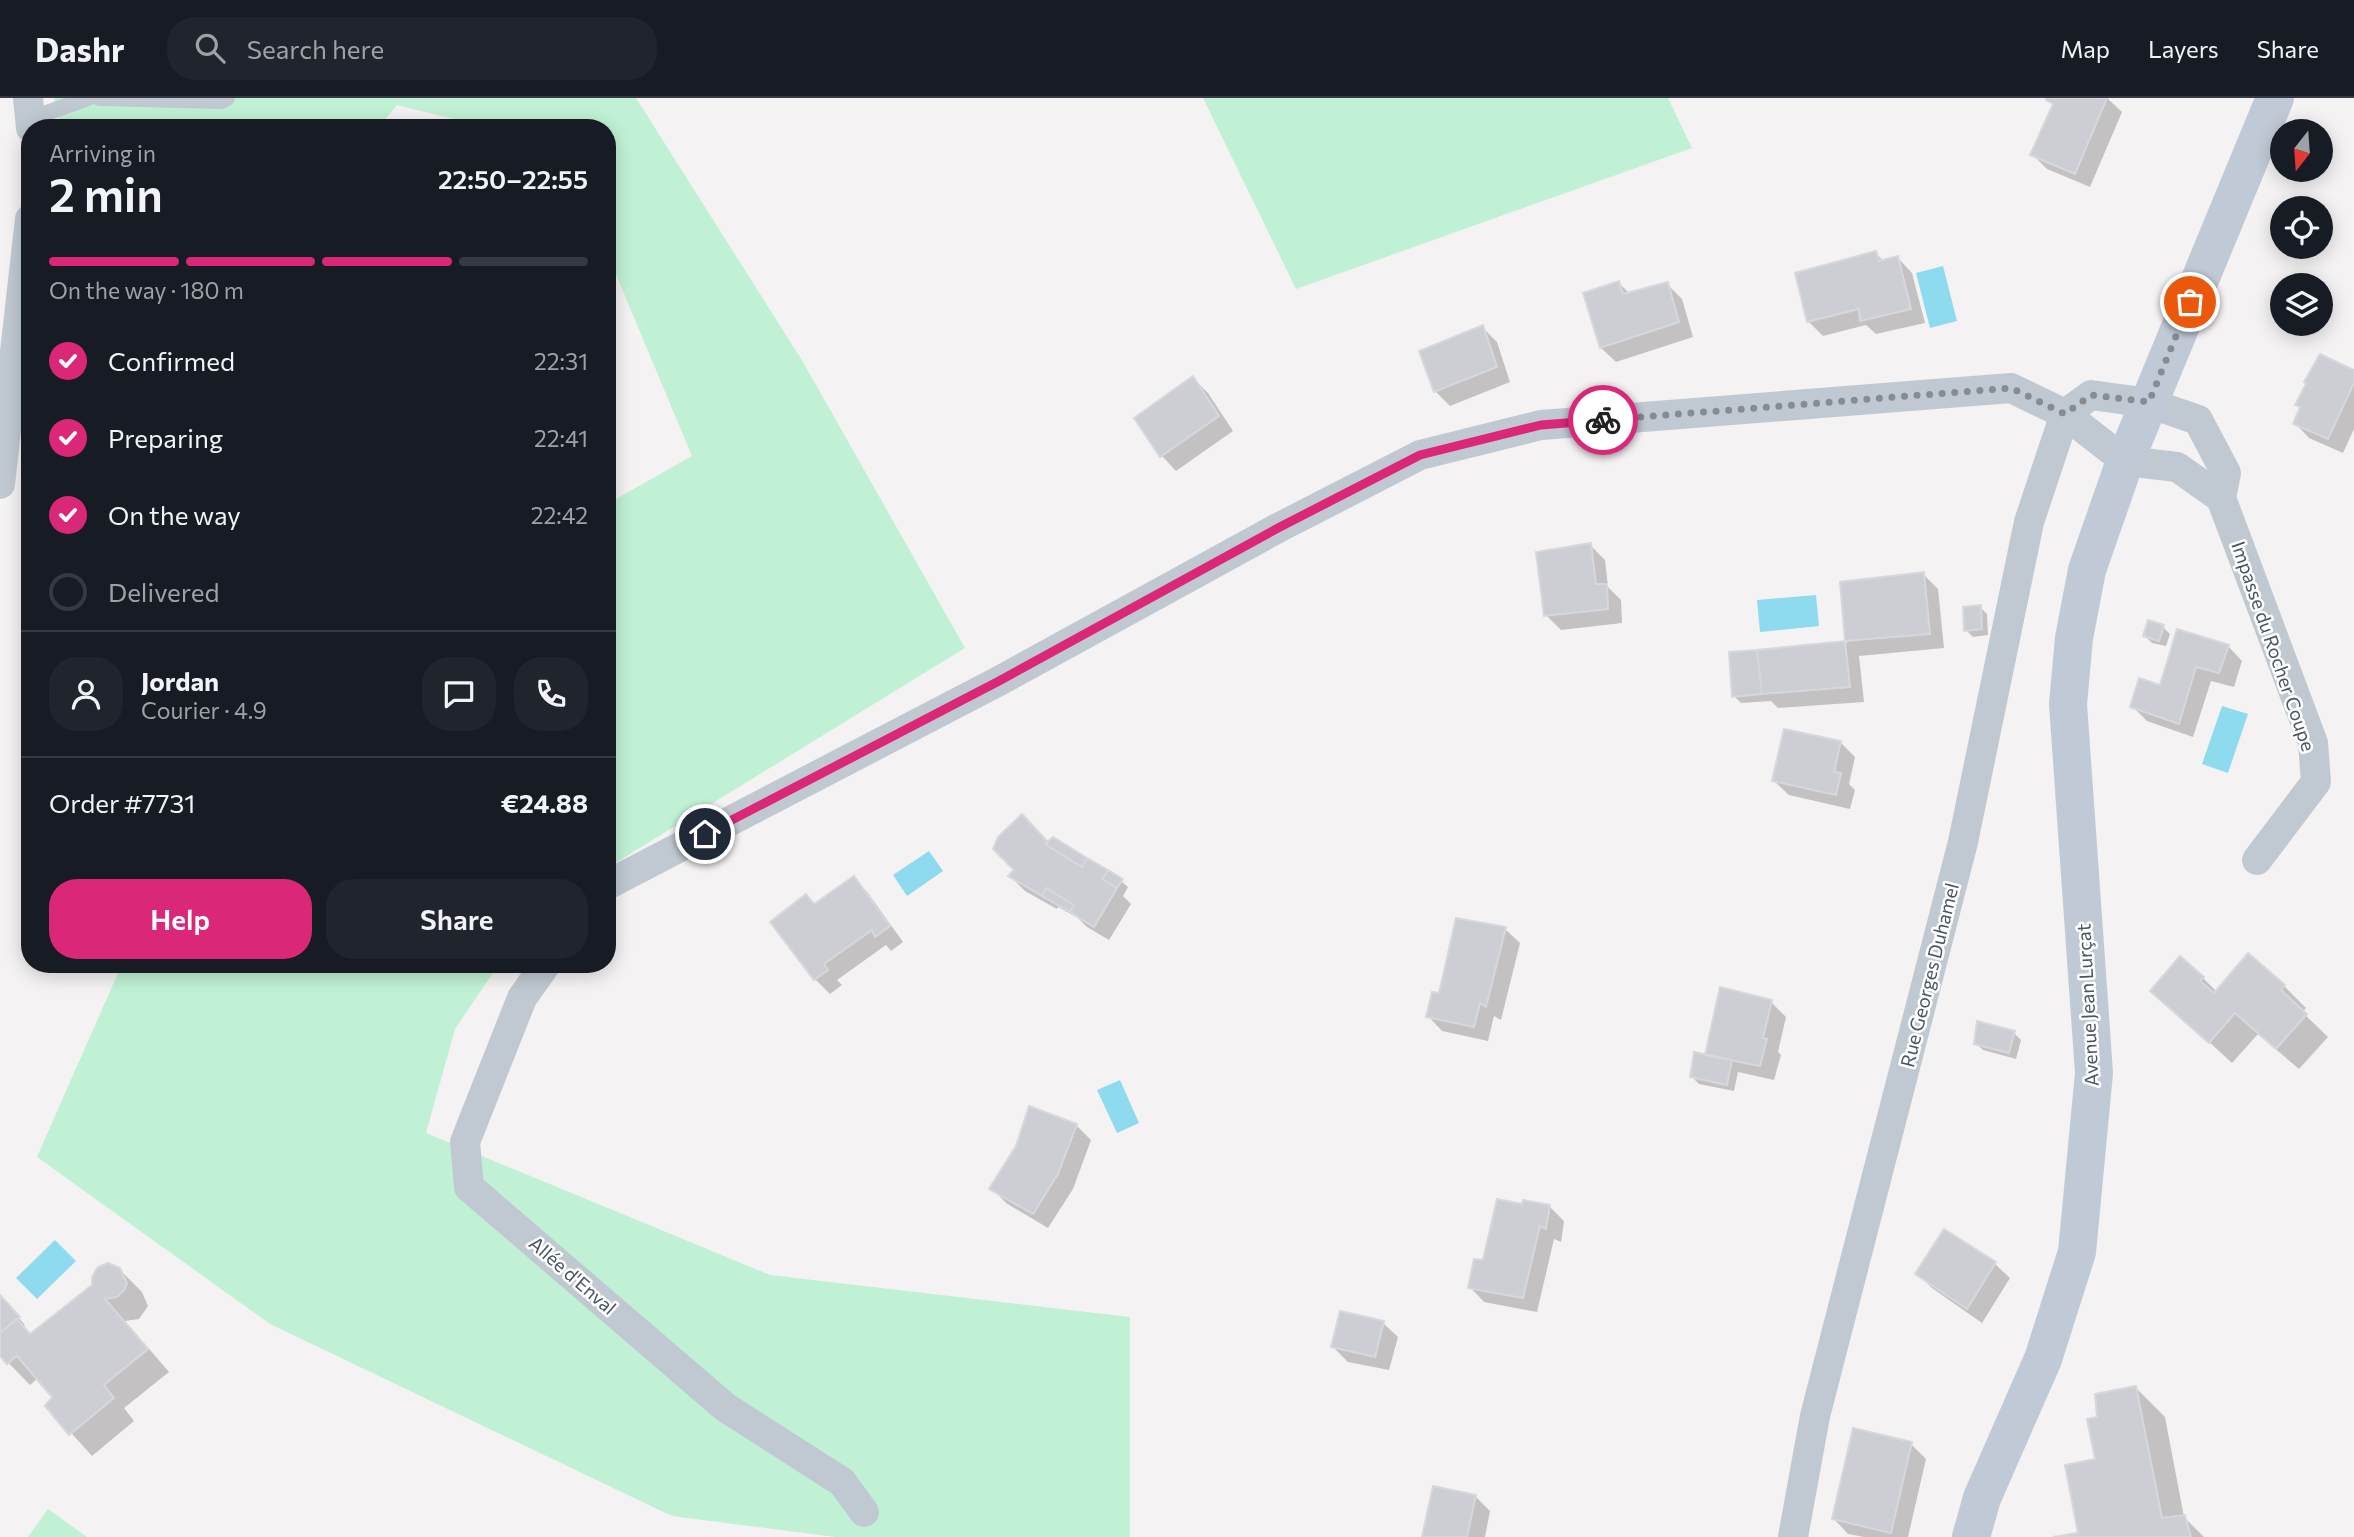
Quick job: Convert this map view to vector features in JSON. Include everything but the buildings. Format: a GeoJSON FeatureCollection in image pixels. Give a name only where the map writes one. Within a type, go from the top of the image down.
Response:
{"type":"FeatureCollection","features":[{"type":"Feature","properties":{"kind":"main road","name":"Avenue Jean Lurçat"},"geometry":{"type":"LineString","coordinates":[[1971,1537],[1982,1498],[2043,1359],[2077,1252],[2094,1073],[2068,704],[2074,638],[2087,570],[2125,461],[2275,98]]}},
{"type":"Feature","properties":{"kind":"street"},"geometry":{"type":"LineString","coordinates":[[0,484],[21,298]]}},
{"type":"Feature","properties":{"kind":"street"},"geometry":{"type":"LineString","coordinates":[[616,880],[999,681],[1278,528],[1420,455],[1541,425],[2011,388],[2065,414],[2125,461],[2177,467],[2221,498]]}},
{"type":"Feature","properties":{"kind":"street"},"geometry":{"type":"LineString","coordinates":[[2065,414],[2091,395],[2149,402]]}},
{"type":"Feature","properties":{"kind":"street","name":"Impasse du Rocher Coupe"},"geometry":{"type":"LineString","coordinates":[[2149,402],[2198,420],[2226,473],[2221,498],[2313,743],[2315,782],[2257,860]]}},
{"type":"Feature","properties":{"kind":"street","name":"Rue Georges Duhamel"},"geometry":{"type":"LineString","coordinates":[[1793,1537],[1815,1416],[1963,842],[2029,522],[2065,414]]}},
{"type":"Feature","properties":{"kind":"street","name":"Allée d'Enval"},"geometry":{"type":"LineString","coordinates":[[540,973],[522,998],[465,1142],[469,1187],[725,1407],[842,1482],[864,1512]]}},
{"type":"Feature","properties":{"kind":"lane"},"geometry":{"type":"LineString","coordinates":[[30,115],[88,98]]}},
{"type":"Feature","properties":{"kind":"lane"},"geometry":{"type":"LineString","coordinates":[[99,98],[221,101],[227,98]]}},
{"type":"Feature","properties":{"kind":"green space"},"geometry":{"type":"Polygon","coordinates":[[[54,98],[636,98],[803,362],[965,648],[616,862],[616,499],[692,456],[616,274],[616,119],[454,119],[397,105],[385,119],[59,119],[54,98]]]}},
{"type":"Feature","properties":{"kind":"green space"},"geometry":{"type":"Polygon","coordinates":[[[1203,98],[1668,98],[1692,148],[1296,289],[1203,98]]]}},
{"type":"Feature","properties":{"kind":"green space"},"geometry":{"type":"Polygon","coordinates":[[[118,973],[493,973],[455,1029],[426,1133],[770,1275],[1130,1317],[1130,1537],[835,1537],[672,1516],[270,1324],[37,1157],[118,973]]]}},
{"type":"Feature","properties":{"kind":"green space"},"geometry":{"type":"Polygon","coordinates":[[[48,1509],[87,1537],[28,1537],[48,1509]]]}},
{"type":"Feature","properties":{"kind":"water"},"geometry":{"type":"Polygon","coordinates":[[[1943,266],[1957,321],[1930,328],[1916,273],[1943,266]]]}},
{"type":"Feature","properties":{"kind":"water"},"geometry":{"type":"Polygon","coordinates":[[[1816,595],[1819,626],[1760,632],[1757,600],[1816,595]]]}},
{"type":"Feature","properties":{"kind":"water"},"geometry":{"type":"Polygon","coordinates":[[[2222,706],[2248,714],[2228,773],[2202,764],[2222,706]]]}},
{"type":"Feature","properties":{"kind":"water"},"geometry":{"type":"Polygon","coordinates":[[[929,851],[943,871],[907,896],[893,875],[929,851]]]}},
{"type":"Feature","properties":{"kind":"water"},"geometry":{"type":"Polygon","coordinates":[[[1120,1080],[1139,1123],[1117,1133],[1097,1090],[1120,1080]]]}},
{"type":"Feature","properties":{"kind":"water"},"geometry":{"type":"Polygon","coordinates":[[[55,1240],[76,1261],[37,1299],[16,1278],[55,1240]]]}},
{"type":"Feature","properties":{"kind":"way so far"},"geometry":{"type":"LineString","coordinates":[[1603,420],[2011,388],[2065,414],[2091,395],[2149,402],[2190,302]]}},
{"type":"Feature","properties":{"kind":"route"},"geometry":{"type":"LineString","coordinates":[[705,834],[999,681],[1278,528],[1420,455],[1541,425],[1603,420]]}}]}
